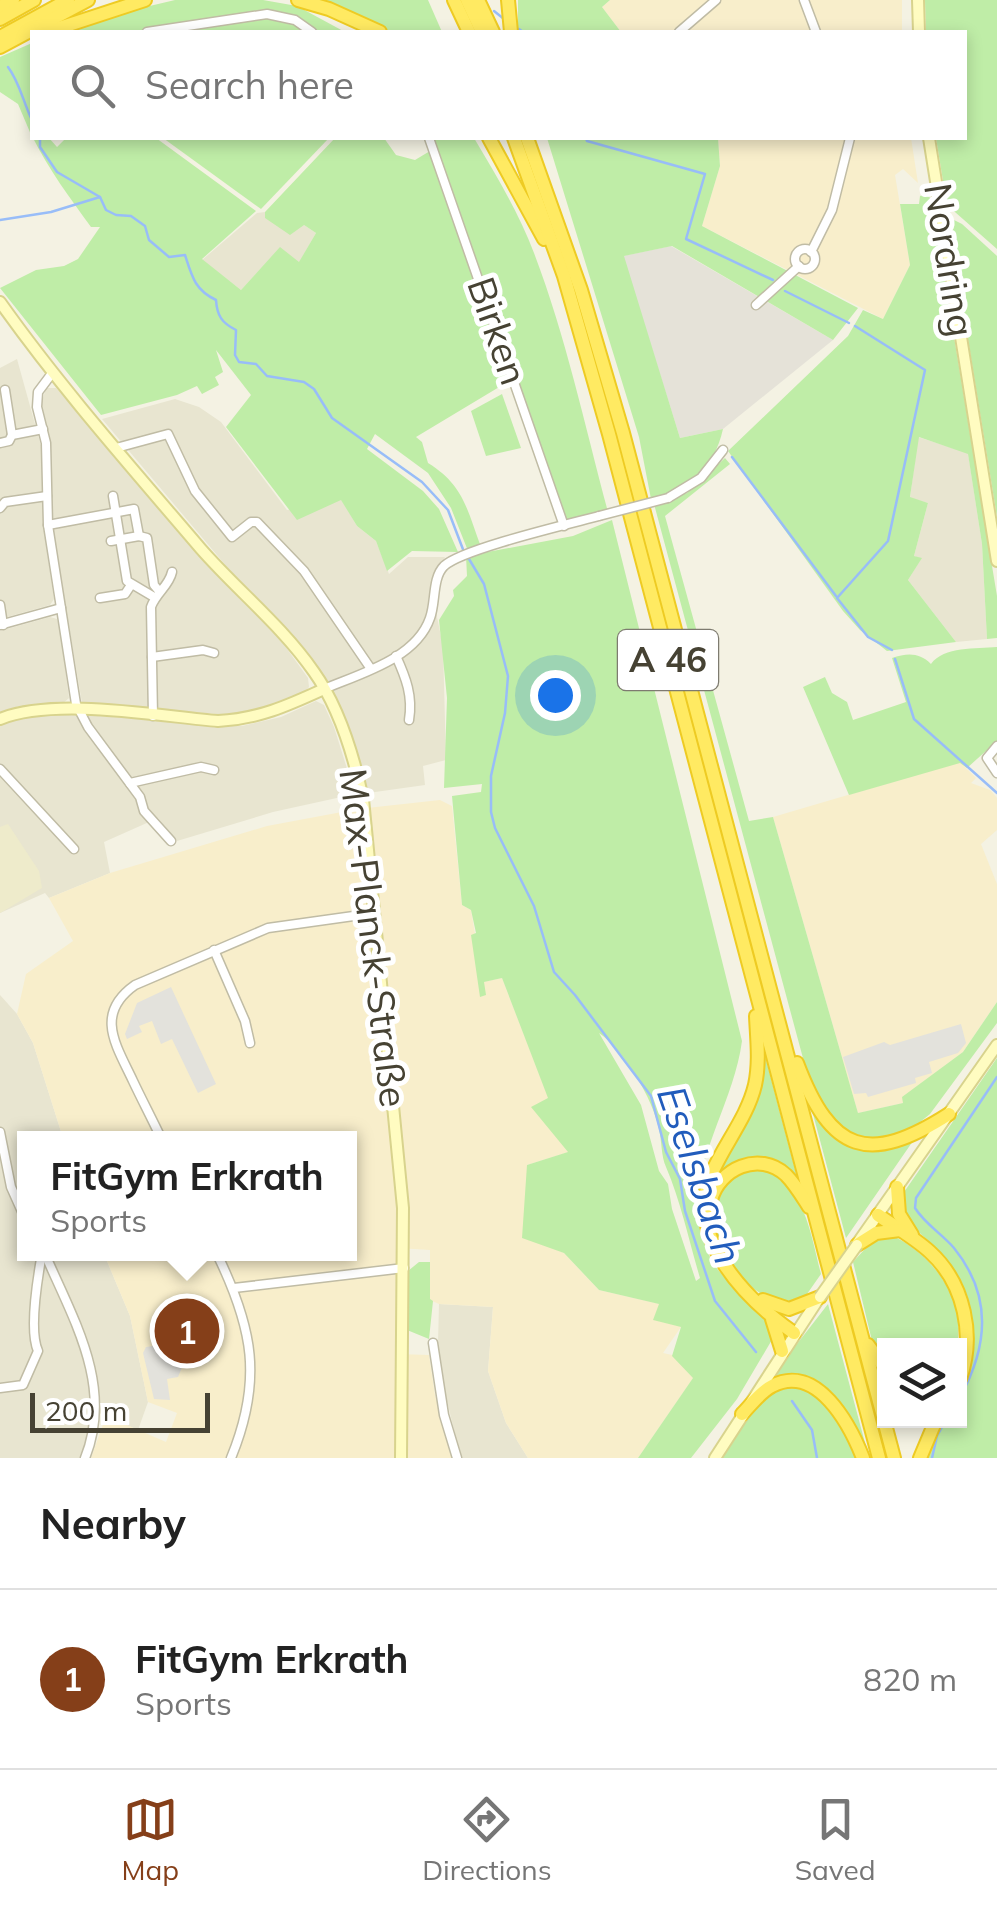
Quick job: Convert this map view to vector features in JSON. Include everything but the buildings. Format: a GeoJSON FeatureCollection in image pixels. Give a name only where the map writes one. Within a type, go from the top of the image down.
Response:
{"type":"FeatureCollection","features":[{"type":"Feature","properties":{"kind":"highway"},"geometry":{"type":"LineString","coordinates":[[0,7],[13,0]]}},
{"type":"Feature","properties":{"kind":"highway"},"geometry":{"type":"LineString","coordinates":[[0,19],[34,0]]}},
{"type":"Feature","properties":{"kind":"highway"},"geometry":{"type":"LineString","coordinates":[[0,37],[68,0]]}},
{"type":"Feature","properties":{"kind":"highway"},"geometry":{"type":"LineString","coordinates":[[32,30],[88,0]]}},
{"type":"Feature","properties":{"kind":"highway"},"geometry":{"type":"LineString","coordinates":[[54,30],[145,0]]}},
{"type":"Feature","properties":{"kind":"highway"},"geometry":{"type":"LineString","coordinates":[[298,0],[376,30]]}},
{"type":"Feature","properties":{"kind":"highway"},"geometry":{"type":"LineString","coordinates":[[454,0],[468,30]]}},
{"type":"Feature","properties":{"kind":"highway"},"geometry":{"type":"LineString","coordinates":[[467,0],[481,30]]}},
{"type":"Feature","properties":{"kind":"highway"},"geometry":{"type":"LineString","coordinates":[[478,0],[492,30]]}},
{"type":"Feature","properties":{"kind":"highway"},"geometry":{"type":"LineString","coordinates":[[508,0],[510,30]]}},
{"type":"Feature","properties":{"kind":"highway"},"geometry":{"type":"LineString","coordinates":[[0,47],[30,31]]}},
{"type":"Feature","properties":{"kind":"highway"},"geometry":{"type":"LineString","coordinates":[[0,47],[30,39]]}},
{"type":"Feature","properties":{"kind":"highway"},"geometry":{"type":"LineString","coordinates":[[491,140],[564,276]]}},
{"type":"Feature","properties":{"kind":"highway","name":"A 46"},"geometry":{"type":"LineString","coordinates":[[515,140],[564,276],[614,452],[879,1458]]}},
{"type":"Feature","properties":{"kind":"highway","name":"A 46"},"geometry":{"type":"LineString","coordinates":[[529,140],[582,290],[624,433],[894,1458]]}},
{"type":"Feature","properties":{"kind":"highway"},"geometry":{"type":"LineString","coordinates":[[753,984],[758,1048],[754,1087],[707,1185],[707,1220],[721,1262],[732,1278],[794,1332]]}},
{"type":"Feature","properties":{"kind":"highway"},"geometry":{"type":"LineString","coordinates":[[773,999],[814,1104],[844,1135],[865,1143],[897,1142],[949,1114]]}},
{"type":"Feature","properties":{"kind":"highway"},"geometry":{"type":"LineString","coordinates":[[707,1220],[713,1193],[720,1182],[736,1169],[754,1164],[778,1169],[786,1176],[815,1218]]}},
{"type":"Feature","properties":{"kind":"highway"},"geometry":{"type":"LineString","coordinates":[[897,1188],[899,1214],[916,1242]]}},
{"type":"Feature","properties":{"kind":"highway"},"geometry":{"type":"LineString","coordinates":[[878,1214],[933,1254],[950,1278],[963,1308],[967,1353]]}},
{"type":"Feature","properties":{"kind":"highway"},"geometry":{"type":"LineString","coordinates":[[857,1244],[876,1233],[900,1230]]}},
{"type":"Feature","properties":{"kind":"highway"},"geometry":{"type":"LineString","coordinates":[[760,1303],[788,1309],[820,1297]]}},
{"type":"Feature","properties":{"kind":"highway"},"geometry":{"type":"LineString","coordinates":[[760,1303],[776,1326],[782,1351]]}},
{"type":"Feature","properties":{"kind":"highway"},"geometry":{"type":"LineString","coordinates":[[965,1338],[967,1330]]}},
{"type":"Feature","properties":{"kind":"highway"},"geometry":{"type":"LineString","coordinates":[[862,1337],[877,1357]]}},
{"type":"Feature","properties":{"kind":"highway"},"geometry":{"type":"LineString","coordinates":[[742,1414],[774,1385],[809,1385],[836,1409],[862,1458]]}},
{"type":"Feature","properties":{"kind":"highway"},"geometry":{"type":"LineString","coordinates":[[920,1458],[933,1428]]}},
{"type":"Feature","properties":{"kind":"street"},"geometry":{"type":"LineString","coordinates":[[681,30],[716,0]]}},
{"type":"Feature","properties":{"kind":"street"},"geometry":{"type":"LineString","coordinates":[[804,0],[815,30]]}},
{"type":"Feature","properties":{"kind":"street"},"geometry":{"type":"LineString","coordinates":[[918,0],[919,30]]}},
{"type":"Feature","properties":{"kind":"street"},"geometry":{"type":"LineString","coordinates":[[160,30],[266,14],[295,20],[309,30]]}},
{"type":"Feature","properties":{"kind":"street","name":"Birken"},"geometry":{"type":"LineString","coordinates":[[431,140],[564,526]]}},
{"type":"Feature","properties":{"kind":"street"},"geometry":{"type":"LineString","coordinates":[[811,252],[832,210],[850,140]]}},
{"type":"Feature","properties":{"kind":"street","name":"Nordring"},"geometry":{"type":"LineString","coordinates":[[930,140],[997,561]]}},
{"type":"Feature","properties":{"kind":"street"},"geometry":{"type":"LineString","coordinates":[[802,250],[811,252],[812,266],[798,266],[797,254],[802,250]]}},
{"type":"Feature","properties":{"kind":"street"},"geometry":{"type":"LineString","coordinates":[[756,305],[798,266]]}},
{"type":"Feature","properties":{"kind":"street","name":"Max-Planck-Straße"},"geometry":{"type":"LineString","coordinates":[[0,302],[53,372],[206,554],[290,641],[316,675],[343,732],[360,785],[400,1163],[404,1268],[401,1458]]}},
{"type":"Feature","properties":{"kind":"street"},"geometry":{"type":"LineString","coordinates":[[53,372],[38,392],[37,407],[46,443],[48,525],[78,710],[140,797],[144,811],[170,841]]}},
{"type":"Feature","properties":{"kind":"street"},"geometry":{"type":"LineString","coordinates":[[0,443],[9,442],[12,435],[5,390]]}},
{"type":"Feature","properties":{"kind":"street"},"geometry":{"type":"LineString","coordinates":[[12,435],[43,429]]}},
{"type":"Feature","properties":{"kind":"street"},"geometry":{"type":"LineString","coordinates":[[116,448],[168,434],[195,491],[232,538],[251,522],[257,522],[304,571],[370,668]]}},
{"type":"Feature","properties":{"kind":"street"},"geometry":{"type":"LineString","coordinates":[[0,719],[32,712],[78,710],[218,721],[254,718],[324,690],[413,644],[427,626],[443,568],[464,554],[668,498],[701,478],[723,450]]}},
{"type":"Feature","properties":{"kind":"street"},"geometry":{"type":"LineString","coordinates":[[0,508],[5,502],[47,496]]}},
{"type":"Feature","properties":{"kind":"street"},"geometry":{"type":"LineString","coordinates":[[113,496],[118,526],[115,540],[126,580],[131,586],[156,594]]}},
{"type":"Feature","properties":{"kind":"street"},"geometry":{"type":"LineString","coordinates":[[48,525],[134,509],[138,536]]}},
{"type":"Feature","properties":{"kind":"street"},"geometry":{"type":"LineString","coordinates":[[118,526],[136,522]]}},
{"type":"Feature","properties":{"kind":"street"},"geometry":{"type":"LineString","coordinates":[[115,540],[147,538],[156,594],[151,617],[153,716]]}},
{"type":"Feature","properties":{"kind":"street"},"geometry":{"type":"LineString","coordinates":[[156,594],[170,580],[172,572]]}},
{"type":"Feature","properties":{"kind":"street"},"geometry":{"type":"LineString","coordinates":[[100,598],[125,594],[131,586]]}},
{"type":"Feature","properties":{"kind":"street"},"geometry":{"type":"LineString","coordinates":[[0,605],[2,625],[61,608]]}},
{"type":"Feature","properties":{"kind":"street"},"geometry":{"type":"LineString","coordinates":[[152,657],[204,650],[214,653]]}},
{"type":"Feature","properties":{"kind":"street"},"geometry":{"type":"LineString","coordinates":[[396,656],[408,682],[412,705],[409,720]]}},
{"type":"Feature","properties":{"kind":"street"},"geometry":{"type":"LineString","coordinates":[[997,746],[987,758],[997,773]]}},
{"type":"Feature","properties":{"kind":"street"},"geometry":{"type":"LineString","coordinates":[[130,783],[201,768],[214,770]]}},
{"type":"Feature","properties":{"kind":"street"},"geometry":{"type":"LineString","coordinates":[[0,769],[74,849]]}},
{"type":"Feature","properties":{"kind":"street"},"geometry":{"type":"LineString","coordinates":[[0,788],[9,780]]}},
{"type":"Feature","properties":{"kind":"street"},"geometry":{"type":"LineString","coordinates":[[158,1131],[112,1037],[112,1014],[120,995],[135,984],[268,928],[375,913]]}},
{"type":"Feature","properties":{"kind":"street"},"geometry":{"type":"LineString","coordinates":[[214,950],[246,1020],[250,1044]]}},
{"type":"Feature","properties":{"kind":"street"},"geometry":{"type":"LineString","coordinates":[[714,1458],[794,1332],[997,1045]]}},
{"type":"Feature","properties":{"kind":"street"},"geometry":{"type":"LineString","coordinates":[[1,1137],[17,1200]]}},
{"type":"Feature","properties":{"kind":"street"},"geometry":{"type":"LineString","coordinates":[[0,1388],[24,1385],[38,1351],[34,1341],[41,1261]]}},
{"type":"Feature","properties":{"kind":"street"},"geometry":{"type":"LineString","coordinates":[[47,1261],[94,1374],[97,1417],[85,1458]]}},
{"type":"Feature","properties":{"kind":"street"},"geometry":{"type":"LineString","coordinates":[[220,1261],[234,1288],[250,1345],[252,1380],[232,1458]]}},
{"type":"Feature","properties":{"kind":"street"},"geometry":{"type":"LineString","coordinates":[[234,1288],[250,1283],[404,1268]]}},
{"type":"Feature","properties":{"kind":"street"},"geometry":{"type":"LineString","coordinates":[[433,1343],[444,1415],[457,1458]]}},
{"type":"Feature","properties":{"kind":"shaded area"},"geometry":{"type":"Polygon","coordinates":[[[610,0],[902,0],[902,30],[619,30],[602,7],[610,0]]]}},
{"type":"Feature","properties":{"kind":"shaded area"},"geometry":{"type":"Polygon","coordinates":[[[718,140],[911,140],[918,183],[903,169],[895,175],[910,265],[883,319],[702,226],[720,166],[718,140]]]}},
{"type":"Feature","properties":{"kind":"shaded area"},"geometry":{"type":"Polygon","coordinates":[[[265,212],[265,218],[304,225],[316,233],[299,263],[280,248],[241,290],[202,260],[257,213],[265,212]]]}},
{"type":"Feature","properties":{"kind":"shaded area"},"geometry":{"type":"Polygon","coordinates":[[[671,246],[833,340],[723,429],[680,438],[623,256],[671,246]]]}},
{"type":"Feature","properties":{"kind":"shaded area"},"geometry":{"type":"Polygon","coordinates":[[[17,359],[43,453],[43,525],[54,599],[50,605],[0,619],[0,368],[17,359]]]}},
{"type":"Feature","properties":{"kind":"shaded area"},"geometry":{"type":"Polygon","coordinates":[[[46,388],[56,388],[277,635],[308,678],[305,692],[261,710],[230,715],[82,703],[53,531],[51,460],[41,405],[46,388]]]}},
{"type":"Feature","properties":{"kind":"shaded area"},"geometry":{"type":"Polygon","coordinates":[[[175,399],[199,407],[221,422],[287,510],[341,499],[357,526],[376,541],[389,574],[408,557],[445,557],[433,576],[431,588],[443,646],[446,760],[423,766],[425,785],[368,793],[351,738],[326,684],[102,419],[175,399]]]}},
{"type":"Feature","properties":{"kind":"shaded area"},"geometry":{"type":"Polygon","coordinates":[[[918,437],[968,453],[982,544],[987,639],[956,642],[908,580],[921,559],[914,556],[928,503],[910,498],[918,437]]]}},
{"type":"Feature","properties":{"kind":"shaded area"},"geometry":{"type":"Polygon","coordinates":[[[50,617],[57,619],[60,629],[69,698],[62,704],[19,706],[0,713],[0,631],[50,617]]]}},
{"type":"Feature","properties":{"kind":"shaded area"},"geometry":{"type":"Polygon","coordinates":[[[316,701],[324,705],[334,727],[355,794],[273,812],[177,841],[158,818],[104,842],[110,873],[49,898],[45,893],[0,913],[0,725],[25,717],[68,714],[242,726],[281,717],[316,701]]]}},
{"type":"Feature","properties":{"kind":"shaded area"},"geometry":{"type":"Polygon","coordinates":[[[960,762],[976,778],[971,783],[990,790],[997,798],[997,830],[981,844],[997,884],[997,1002],[963,1052],[903,1097],[903,1103],[858,1113],[773,817],[960,762]]]}},
{"type":"Feature","properties":{"kind":"shaded area"},"geometry":{"type":"Polygon","coordinates":[[[440,800],[452,806],[462,905],[471,910],[483,982],[502,978],[549,1099],[532,1107],[569,1152],[527,1165],[542,1243],[564,1253],[599,1290],[660,1304],[681,1327],[663,1353],[672,1355],[694,1377],[638,1458],[528,1458],[506,1423],[488,1371],[493,1307],[430,1300],[430,1250],[398,1248],[397,1354],[429,1355],[435,1395],[453,1458],[91,1458],[106,1416],[166,1442],[177,1413],[148,1402],[130,1316],[107,1261],[357,1261],[357,1131],[61,1131],[33,1043],[17,1014],[26,974],[73,941],[49,898],[110,873],[267,826],[358,809],[440,800]]]}},
{"type":"Feature","properties":{"kind":"shaded area"},"geometry":{"type":"Polygon","coordinates":[[[8,824],[39,871],[42,888],[0,913],[0,827],[8,824]]]}},
{"type":"Feature","properties":{"kind":"shaded area"},"geometry":{"type":"Polygon","coordinates":[[[171,987],[216,1084],[198,1093],[172,1039],[161,1044],[152,1021],[139,1026],[142,1032],[127,1039],[125,1034],[137,1003],[171,987]]]}},
{"type":"Feature","properties":{"kind":"shaded area"},"geometry":{"type":"Polygon","coordinates":[[[0,995],[17,1014],[33,1043],[61,1131],[17,1131],[17,1261],[107,1261],[130,1316],[148,1402],[138,1430],[92,1410],[82,1458],[0,1458],[0,995]]]}},
{"type":"Feature","properties":{"kind":"shaded area"},"geometry":{"type":"Polygon","coordinates":[[[961,1024],[966,1043],[958,1053],[929,1062],[932,1073],[915,1078],[916,1083],[868,1097],[866,1093],[854,1094],[843,1057],[884,1042],[890,1045],[961,1024]]]}},
{"type":"Feature","properties":{"kind":"shaded area"},"geometry":{"type":"Polygon","coordinates":[[[439,1304],[493,1307],[488,1371],[506,1423],[528,1458],[461,1458],[445,1393],[438,1343],[439,1304]]]}},
{"type":"Feature","properties":{"kind":"shaded area"},"geometry":{"type":"Polygon","coordinates":[[[179,1342],[183,1365],[178,1377],[167,1379],[170,1400],[154,1399],[143,1353],[146,1347],[179,1342]]]}},
{"type":"Feature","properties":{"kind":"green space"},"geometry":{"type":"Polygon","coordinates":[[[175,0],[263,0],[297,6],[341,30],[65,30],[175,0]]]}},
{"type":"Feature","properties":{"kind":"green space"},"geometry":{"type":"Polygon","coordinates":[[[317,0],[428,0],[441,30],[388,30],[340,6],[317,0]]]}},
{"type":"Feature","properties":{"kind":"green space"},"geometry":{"type":"Polygon","coordinates":[[[518,0],[610,0],[602,7],[619,30],[518,30],[518,0]]]}},
{"type":"Feature","properties":{"kind":"green space"},"geometry":{"type":"Polygon","coordinates":[[[925,0],[997,0],[997,249],[947,205],[936,140],[967,140],[967,30],[926,30],[925,0]]]}},
{"type":"Feature","properties":{"kind":"green space"},"geometry":{"type":"Polygon","coordinates":[[[30,44],[30,132],[18,104],[0,92],[0,57],[30,44]]]}},
{"type":"Feature","properties":{"kind":"green space"},"geometry":{"type":"Polygon","coordinates":[[[34,140],[51,140],[57,147],[64,140],[159,140],[256,211],[202,259],[241,290],[280,247],[299,262],[316,233],[304,225],[290,235],[265,218],[265,212],[333,140],[385,140],[396,155],[415,160],[430,151],[511,380],[416,437],[422,442],[428,463],[449,480],[463,499],[481,547],[468,551],[451,508],[428,473],[375,434],[367,449],[423,491],[439,509],[458,552],[412,551],[387,571],[376,541],[357,526],[341,500],[297,520],[226,427],[251,395],[216,350],[223,372],[215,377],[219,385],[202,394],[197,386],[101,415],[0,288],[36,270],[64,266],[78,259],[100,227],[91,227],[34,140]]]}},
{"type":"Feature","properties":{"kind":"green space"},"geometry":{"type":"Polygon","coordinates":[[[166,140],[327,140],[261,209],[166,140]]]}},
{"type":"Feature","properties":{"kind":"green space"},"geometry":{"type":"Polygon","coordinates":[[[433,140],[475,140],[507,194],[534,253],[556,317],[608,512],[569,521],[563,518],[433,140]]]}},
{"type":"Feature","properties":{"kind":"green space"},"geometry":{"type":"Polygon","coordinates":[[[548,140],[718,140],[720,166],[702,226],[858,308],[833,340],[672,246],[624,256],[680,438],[723,429],[713,455],[698,475],[689,483],[651,499],[639,437],[548,140]]]}},
{"type":"Feature","properties":{"kind":"green space"},"geometry":{"type":"Polygon","coordinates":[[[920,196],[931,198],[997,596],[997,638],[987,639],[982,544],[968,454],[919,437],[910,497],[928,503],[914,556],[922,558],[908,580],[956,642],[887,651],[843,611],[728,451],[848,336],[863,310],[883,319],[910,265],[900,204],[919,204],[920,196]]]}},
{"type":"Feature","properties":{"kind":"green space"},"geometry":{"type":"Polygon","coordinates":[[[948,217],[962,224],[997,256],[997,517],[948,217]]]}},
{"type":"Feature","properties":{"kind":"green space"},"geometry":{"type":"Polygon","coordinates":[[[502,394],[521,448],[486,456],[471,411],[502,394]]]}},
{"type":"Feature","properties":{"kind":"green space"},"geometry":{"type":"Polygon","coordinates":[[[725,458],[730,464],[665,516],[749,821],[773,817],[858,1113],[903,1103],[902,1097],[963,1052],[997,1002],[997,1023],[930,1114],[909,1131],[879,1140],[849,1133],[834,1124],[811,1088],[654,504],[687,493],[725,458]]]}},
{"type":"Feature","properties":{"kind":"green space"},"geometry":{"type":"Polygon","coordinates":[[[612,520],[742,1041],[708,1150],[698,1203],[701,1231],[711,1259],[763,1316],[773,1338],[737,1399],[691,1458],[638,1458],[693,1378],[672,1356],[681,1327],[653,1320],[659,1304],[599,1290],[564,1253],[522,1238],[527,1165],[568,1152],[531,1107],[548,1098],[502,978],[484,982],[486,995],[480,997],[471,935],[476,933],[471,910],[462,905],[452,796],[481,792],[482,784],[444,788],[447,698],[439,620],[454,596],[453,590],[467,576],[466,556],[573,536],[612,520]],[[599,1033],[641,1105],[696,1281],[700,1278],[664,1163],[656,1117],[636,1076],[599,1033]]]}},
{"type":"Feature","properties":{"kind":"green space"},"geometry":{"type":"Polygon","coordinates":[[[997,647],[997,741],[967,768],[960,763],[849,795],[803,687],[825,677],[832,693],[847,702],[853,720],[906,702],[892,658],[913,655],[931,664],[952,651],[997,647]]]}},
{"type":"Feature","properties":{"kind":"green space"},"geometry":{"type":"Polygon","coordinates":[[[761,1056],[765,1056],[797,1177],[794,1179],[764,1162],[710,1187],[761,1056]]]}},
{"type":"Feature","properties":{"kind":"green space"},"geometry":{"type":"Polygon","coordinates":[[[997,1058],[997,1458],[924,1458],[938,1428],[967,1428],[970,1308],[960,1279],[949,1263],[901,1212],[902,1195],[997,1058]]]}},
{"type":"Feature","properties":{"kind":"green space"},"geometry":{"type":"Polygon","coordinates":[[[809,1099],[828,1127],[888,1148],[913,1141],[846,1238],[809,1099]]]}},
{"type":"Feature","properties":{"kind":"green space"},"geometry":{"type":"Polygon","coordinates":[[[758,1168],[774,1175],[796,1197],[821,1274],[807,1294],[792,1304],[765,1296],[738,1273],[715,1224],[719,1192],[735,1175],[758,1168]]]}},
{"type":"Feature","properties":{"kind":"green space"},"geometry":{"type":"Polygon","coordinates":[[[893,1236],[933,1267],[951,1295],[957,1338],[877,1338],[877,1351],[853,1262],[876,1237],[893,1236]]]}},
{"type":"Feature","properties":{"kind":"green space"},"geometry":{"type":"Polygon","coordinates":[[[419,1262],[430,1262],[433,1301],[429,1339],[407,1330],[408,1271],[419,1262]]]}},
{"type":"Feature","properties":{"kind":"green space"},"geometry":{"type":"Polygon","coordinates":[[[828,1304],[869,1458],[840,1407],[773,1375],[828,1304]]]}},
{"type":"Feature","properties":{"kind":"green space"},"geometry":{"type":"Polygon","coordinates":[[[789,1385],[814,1391],[832,1410],[859,1458],[721,1458],[765,1395],[789,1385]]]}},
{"type":"Feature","properties":{"kind":"waterway"},"geometry":{"type":"LineString","coordinates":[[494,11],[504,19]]}},
{"type":"Feature","properties":{"kind":"waterway","name":"Eselsbach"},"geometry":{"type":"LineString","coordinates":[[8,67],[30,115]]}},
{"type":"Feature","properties":{"kind":"waterway","name":"Eselsbach"},"geometry":{"type":"LineString","coordinates":[[40,140],[40,147],[57,172],[100,197],[106,210],[131,216],[145,226],[149,240],[169,257],[185,255],[195,282],[216,300],[221,318],[236,330],[235,355],[239,362],[256,364],[267,376],[304,382],[314,389],[332,418],[422,482],[448,510],[464,552]]}},
{"type":"Feature","properties":{"kind":"waterway"},"geometry":{"type":"LineString","coordinates":[[587,140],[705,174],[686,239],[773,280]]}},
{"type":"Feature","properties":{"kind":"waterway"},"geometry":{"type":"LineString","coordinates":[[0,220],[51,212],[100,197]]}},
{"type":"Feature","properties":{"kind":"waterway"},"geometry":{"type":"LineString","coordinates":[[785,291],[849,323]]}},
{"type":"Feature","properties":{"kind":"waterway"},"geometry":{"type":"LineString","coordinates":[[855,326],[925,370],[888,541],[837,598],[868,637],[892,650]]}},
{"type":"Feature","properties":{"kind":"waterway"},"geometry":{"type":"LineString","coordinates":[[732,457],[836,596]]}},
{"type":"Feature","properties":{"kind":"waterway","name":"Eselsbach"},"geometry":{"type":"LineString","coordinates":[[469,559],[484,584],[508,676],[505,713],[491,776],[495,828],[534,906],[554,972],[651,1096],[715,1301],[756,1352]]}},
{"type":"Feature","properties":{"kind":"waterway"},"geometry":{"type":"LineString","coordinates":[[895,659],[914,719],[997,793]]}},
{"type":"Feature","properties":{"kind":"waterway"},"geometry":{"type":"LineString","coordinates":[[967,1382],[981,1341],[975,1284],[954,1248],[915,1208],[916,1198],[997,1077]]}},
{"type":"Feature","properties":{"kind":"waterway","name":"Eselsbach"},"geometry":{"type":"LineString","coordinates":[[792,1401],[812,1430],[817,1458]]}},
{"type":"Feature","properties":{"kind":"waterway"},"geometry":{"type":"LineString","coordinates":[[932,1458],[942,1428]]}},
{"type":"Feature","properties":{"kind":"place","name":"FitGym Erkrath"},"geometry":{"type":"Point","coordinates":[187,1331]}}]}
